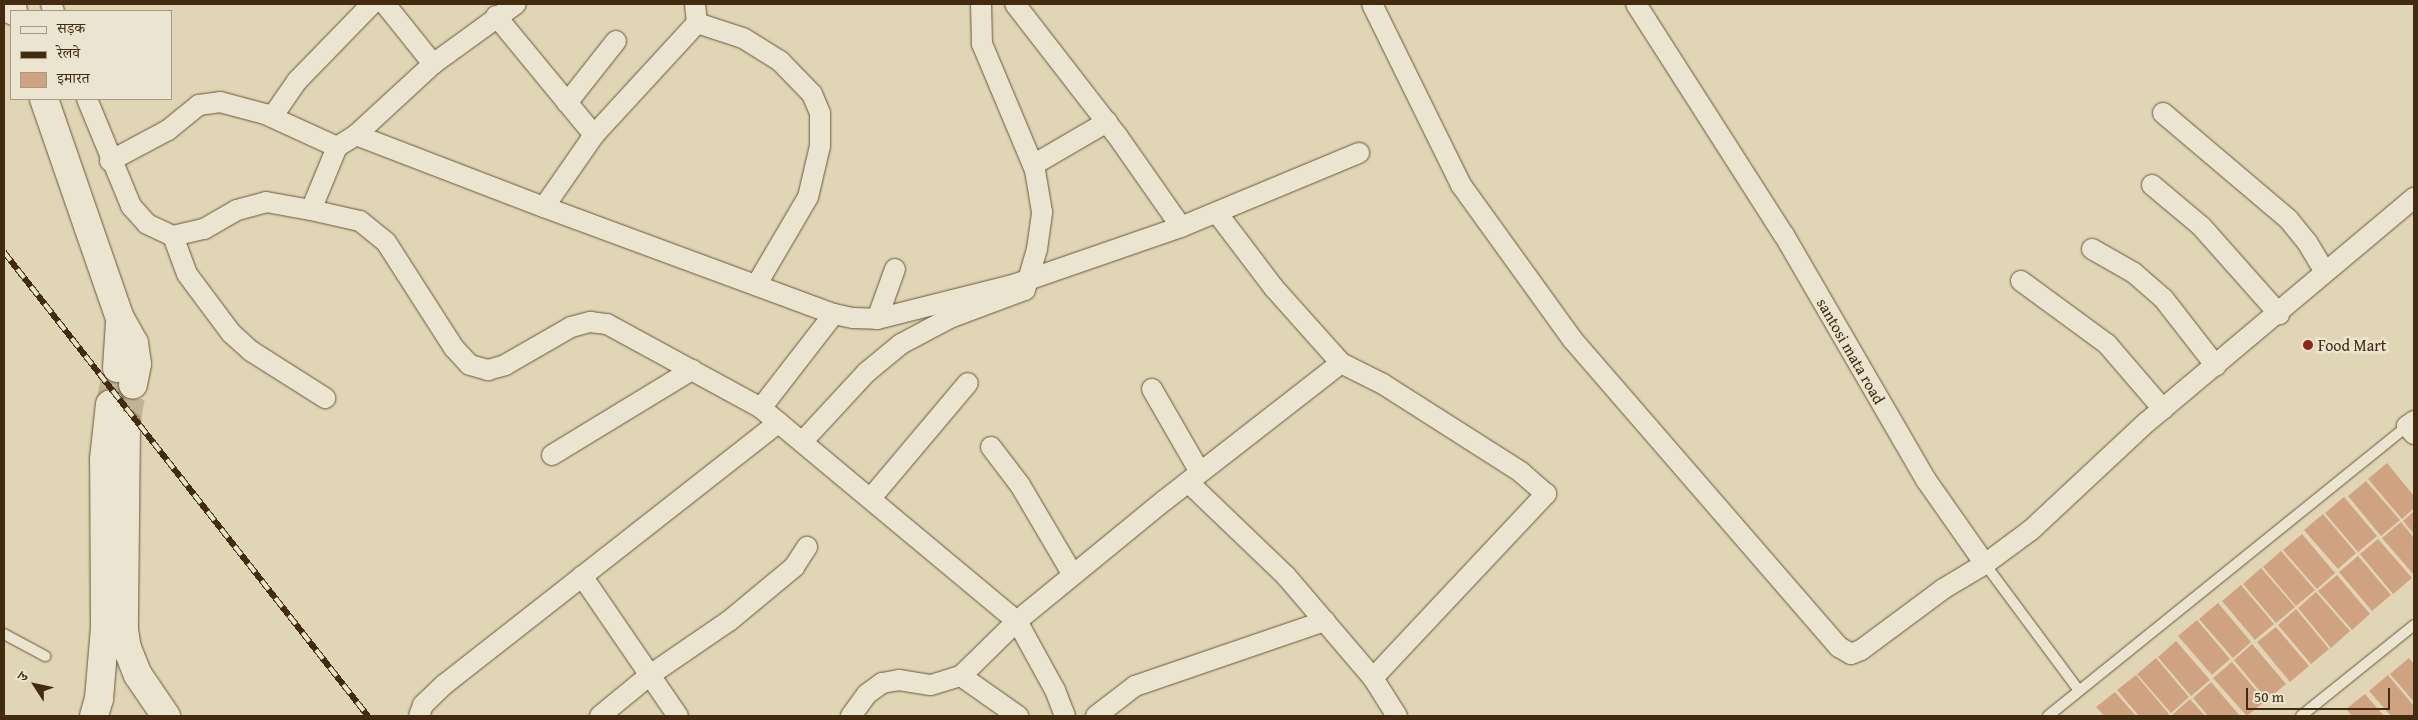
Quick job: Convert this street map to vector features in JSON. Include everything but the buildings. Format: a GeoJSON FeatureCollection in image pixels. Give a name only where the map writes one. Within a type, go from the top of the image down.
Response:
{"type":"FeatureCollection","features":[{"type":"Feature","properties":{"kind":"main road"},"geometry":{"type":"LineString","coordinates":[[44,100],[120,318],[125,376]]}},
{"type":"Feature","properties":{"kind":"main road"},"geometry":{"type":"LineString","coordinates":[[94,716],[99,699],[105,628],[104,459],[118,414],[124,630],[127,648],[138,676],[166,716]]}},
{"type":"Feature","properties":{"kind":"street"},"geometry":{"type":"LineString","coordinates":[[272,117],[297,81],[372,4]]}},
{"type":"Feature","properties":{"kind":"street"},"geometry":{"type":"LineString","coordinates":[[385,4],[433,64]]}},
{"type":"Feature","properties":{"kind":"street"},"geometry":{"type":"LineString","coordinates":[[311,210],[337,147],[356,135],[433,64],[496,16],[516,4]]}},
{"type":"Feature","properties":{"kind":"street"},"geometry":{"type":"LineString","coordinates":[[694,4],[697,24]]}},
{"type":"Feature","properties":{"kind":"street"},"geometry":{"type":"LineString","coordinates":[[803,441],[867,372],[902,344],[950,318],[1025,290],[1037,249],[1042,212],[1033,165],[982,44],[981,4]]}},
{"type":"Feature","properties":{"kind":"street"},"geometry":{"type":"LineString","coordinates":[[1015,4],[1107,122],[1181,227]]}},
{"type":"Feature","properties":{"kind":"street"},"geometry":{"type":"LineString","coordinates":[[1372,4],[1461,185],[1572,339],[1839,647],[1850,654],[1861,650],[1943,589],[1985,564],[2031,530],[2163,410],[2279,314],[2325,272],[2414,198]]}},
{"type":"Feature","properties":{"kind":"street","name":"santosi mata road"},"geometry":{"type":"LineString","coordinates":[[1636,4],[1784,235],[1926,480],[1985,564]]}},
{"type":"Feature","properties":{"kind":"street"},"geometry":{"type":"LineString","coordinates":[[496,16],[566,104],[594,135]]}},
{"type":"Feature","properties":{"kind":"street"},"geometry":{"type":"LineString","coordinates":[[544,207],[594,135],[697,24]]}},
{"type":"Feature","properties":{"kind":"street"},"geometry":{"type":"LineString","coordinates":[[697,24],[744,38],[780,61],[812,94],[820,113],[820,146],[808,197],[757,284]]}},
{"type":"Feature","properties":{"kind":"street"},"geometry":{"type":"LineString","coordinates":[[566,104],[616,41]]}},
{"type":"Feature","properties":{"kind":"street"},"geometry":{"type":"LineString","coordinates":[[87,100],[110,161],[132,206],[147,224],[173,236],[204,229],[237,210],[266,202],[360,221],[386,242],[454,348],[470,365],[488,370],[505,365],[571,327],[590,322],[607,324],[761,408],[803,441],[1017,622],[1055,690],[1065,716]]}},
{"type":"Feature","properties":{"kind":"street"},"geometry":{"type":"LineString","coordinates":[[110,161],[168,130],[199,105],[220,102],[272,117],[337,147]]}},
{"type":"Feature","properties":{"kind":"street"},"geometry":{"type":"LineString","coordinates":[[2163,113],[2289,220],[2307,242],[2325,272]]}},
{"type":"Feature","properties":{"kind":"street"},"geometry":{"type":"LineString","coordinates":[[1033,165],[1107,122]]}},
{"type":"Feature","properties":{"kind":"street"},"geometry":{"type":"LineString","coordinates":[[356,135],[834,314],[878,319],[1027,280],[1181,227],[1358,153]]}},
{"type":"Feature","properties":{"kind":"street"},"geometry":{"type":"LineString","coordinates":[[2152,185],[2201,226],[2279,314]]}},
{"type":"Feature","properties":{"kind":"street"},"geometry":{"type":"LineString","coordinates":[[1217,213],[1274,288],[1341,363],[1392,389],[1521,472],[1546,494],[1373,678]]}},
{"type":"Feature","properties":{"kind":"street"},"geometry":{"type":"LineString","coordinates":[[173,236],[187,274],[231,333],[251,351],[325,398]]}},
{"type":"Feature","properties":{"kind":"street"},"geometry":{"type":"LineString","coordinates":[[2092,249],[2134,273],[2163,298],[2216,366]]}},
{"type":"Feature","properties":{"kind":"street"},"geometry":{"type":"LineString","coordinates":[[878,319],[894,269]]}},
{"type":"Feature","properties":{"kind":"street"},"geometry":{"type":"LineString","coordinates":[[2021,281],[2107,344],[2163,410]]}},
{"type":"Feature","properties":{"kind":"street"},"geometry":{"type":"LineString","coordinates":[[761,408],[834,314]]}},
{"type":"Feature","properties":{"kind":"street"},"geometry":{"type":"LineString","coordinates":[[851,716],[867,694],[882,683],[899,680],[931,685],[962,676],[1017,622],[1073,575],[1194,477],[1341,363]]}},
{"type":"Feature","properties":{"kind":"street"},"geometry":{"type":"LineString","coordinates":[[552,454],[692,370]]}},
{"type":"Feature","properties":{"kind":"street"},"geometry":{"type":"LineString","coordinates":[[871,498],[968,383]]}},
{"type":"Feature","properties":{"kind":"street"},"geometry":{"type":"LineString","coordinates":[[1152,389],[1194,477],[1286,576],[1373,678],[1397,716]]}},
{"type":"Feature","properties":{"kind":"street"},"geometry":{"type":"LineString","coordinates":[[419,716],[423,705],[445,684],[582,576],[691,494],[779,422]]}},
{"type":"Feature","properties":{"kind":"street"},"geometry":{"type":"LineString","coordinates":[[991,447],[1020,485],[1073,575]]}},
{"type":"Feature","properties":{"kind":"street"},"geometry":{"type":"LineString","coordinates":[[600,716],[650,675],[729,621],[794,567],[807,547]]}},
{"type":"Feature","properties":{"kind":"street"},"geometry":{"type":"LineString","coordinates":[[582,576],[678,716]]}},
{"type":"Feature","properties":{"kind":"street"},"geometry":{"type":"LineString","coordinates":[[1096,716],[1135,686],[1324,621]]}},
{"type":"Feature","properties":{"kind":"street"},"geometry":{"type":"LineString","coordinates":[[962,676],[1018,716]]}},
{"type":"Feature","properties":{"kind":"lane"},"geometry":{"type":"LineString","coordinates":[[2048,716],[2078,689],[2412,427]]}},
{"type":"Feature","properties":{"kind":"lane","name":"santosi mata road"},"geometry":{"type":"LineString","coordinates":[[1985,564],[2078,689]]}},
{"type":"Feature","properties":{"kind":"lane"},"geometry":{"type":"LineString","coordinates":[[2301,716],[2414,625]]}},
{"type":"Feature","properties":{"kind":"lane"},"geometry":{"type":"LineString","coordinates":[[4,634],[45,656]]}},
{"type":"Feature","properties":{"kind":"tunnel"},"geometry":{"type":"LineString","coordinates":[[110,404],[117,368]]}},
{"type":"Feature","properties":{"kind":"tunnel"},"geometry":{"type":"LineString","coordinates":[[126,425],[133,385]]}},
{"type":"Feature","properties":{"kind":"railway"},"geometry":{"type":"LineString","coordinates":[[4,252],[368,716]]}},
{"type":"Feature","properties":{"kind":"place","name":"Food Mart"},"geometry":{"type":"Point","coordinates":[2308,345]}}]}
